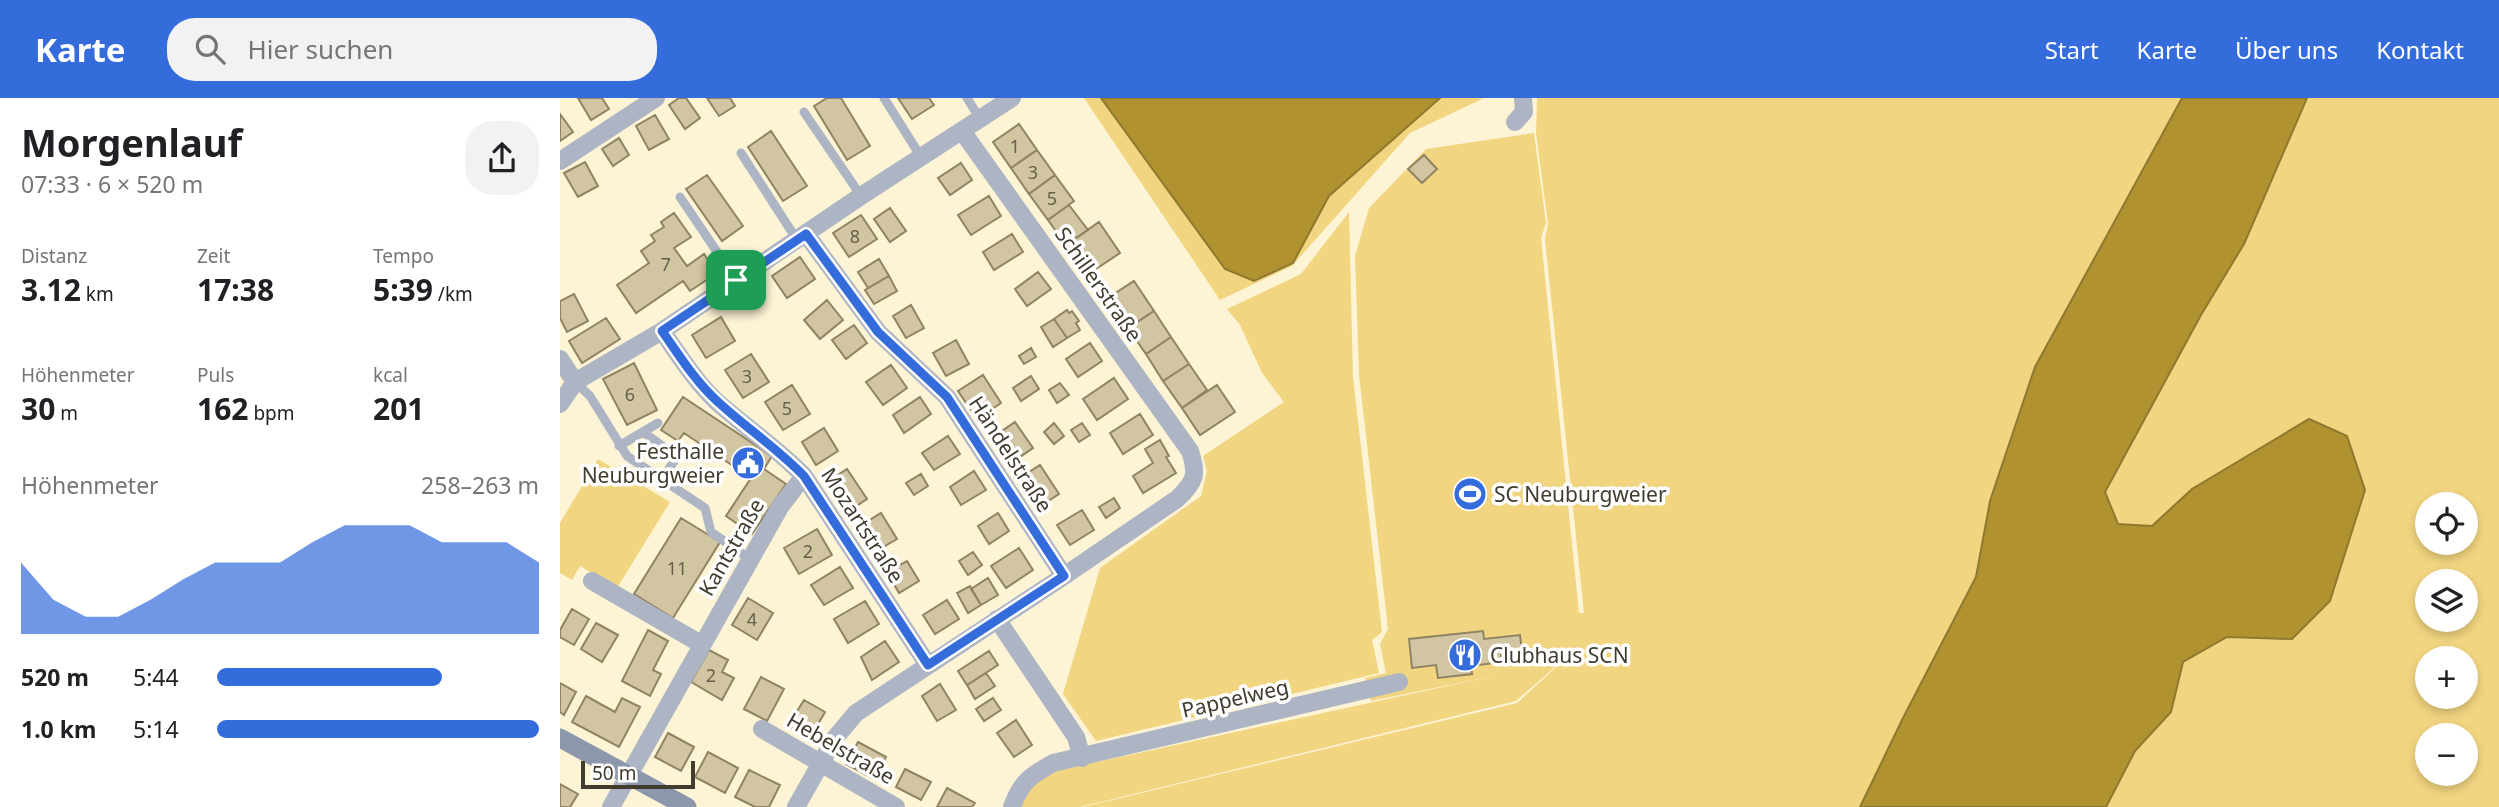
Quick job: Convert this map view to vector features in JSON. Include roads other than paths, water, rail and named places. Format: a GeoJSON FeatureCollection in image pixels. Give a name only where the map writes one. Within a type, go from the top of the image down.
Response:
{"type":"FeatureCollection","features":[{"type":"Feature","properties":{"kind":"main road"},"geometry":{"type":"LineString","coordinates":[[560,738],[687,807]]}},
{"type":"Feature","properties":{"kind":"street"},"geometry":{"type":"LineString","coordinates":[[560,160],[656,98]]}},
{"type":"Feature","properties":{"kind":"street"},"geometry":{"type":"LineString","coordinates":[[560,404],[575,382],[662,331],[921,156],[1013,98]]}},
{"type":"Feature","properties":{"kind":"street"},"geometry":{"type":"LineString","coordinates":[[1515,122],[1524,112],[1523,98]]}},
{"type":"Feature","properties":{"kind":"street","name":"Schillerstraße"},"geometry":{"type":"LineString","coordinates":[[962,131],[1189,451],[1195,465],[1192,485],[1177,499],[1064,576]]}},
{"type":"Feature","properties":{"kind":"street","name":"Händelstraße"},"geometry":{"type":"LineString","coordinates":[[801,237],[878,332],[947,397],[1064,576]]}},
{"type":"Feature","properties":{"kind":"street","name":"Mozartstraße"},"geometry":{"type":"LineString","coordinates":[[662,331],[699,382],[716,400],[784,454],[804,476],[928,665]]}},
{"type":"Feature","properties":{"kind":"street"},"geometry":{"type":"LineString","coordinates":[[560,359],[575,382]]}},
{"type":"Feature","properties":{"kind":"street","name":"Kantstraße"},"geometry":{"type":"LineString","coordinates":[[611,807],[780,507],[804,476]]}},
{"type":"Feature","properties":{"kind":"street"},"geometry":{"type":"LineString","coordinates":[[796,807],[835,738],[856,713],[1064,576]]}},
{"type":"Feature","properties":{"kind":"street"},"geometry":{"type":"LineString","coordinates":[[592,581],[701,644]]}},
{"type":"Feature","properties":{"kind":"street"},"geometry":{"type":"LineString","coordinates":[[997,620],[1076,737],[1082,758]]}},
{"type":"Feature","properties":{"kind":"street","name":"Pappelweg"},"geometry":{"type":"LineString","coordinates":[[1012,807],[1028,777],[1053,763],[1399,682]]}},
{"type":"Feature","properties":{"kind":"street","name":"Hebelstraße"},"geometry":{"type":"LineString","coordinates":[[762,729],[896,807]]}},
{"type":"Feature","properties":{"kind":"lane"},"geometry":{"type":"LineString","coordinates":[[884,98],[921,156]]}},
{"type":"Feature","properties":{"kind":"lane"},"geometry":{"type":"LineString","coordinates":[[967,98],[980,119]]}},
{"type":"Feature","properties":{"kind":"lane"},"geometry":{"type":"LineString","coordinates":[[804,111],[861,196]]}},
{"type":"Feature","properties":{"kind":"lane"},"geometry":{"type":"LineString","coordinates":[[741,153],[801,237]]}},
{"type":"Feature","properties":{"kind":"lane"},"geometry":{"type":"LineString","coordinates":[[680,197],[736,280]]}},
{"type":"Feature","properties":{"kind":"lane"},"geometry":{"type":"LineString","coordinates":[[575,382],[590,396],[627,456],[705,508],[712,532],[750,559]]}},
{"type":"Feature","properties":{"kind":"lane"},"geometry":{"type":"LineString","coordinates":[[619,446],[658,423]]}},
{"type":"Feature","properties":{"kind":"lane"},"geometry":{"type":"LineString","coordinates":[[643,432],[677,457],[662,479]]}},
{"type":"Feature","properties":{"kind":"place","name":"Festhalle Neuburgweier"},"geometry":{"type":"Point","coordinates":[748,463]}},
{"type":"Feature","properties":{"kind":"place","name":"SC Neuburgweier"},"geometry":{"type":"Point","coordinates":[1470,494]}},
{"type":"Feature","properties":{"kind":"place","name":"Clubhaus SCN"},"geometry":{"type":"Point","coordinates":[1465,655]}}]}
